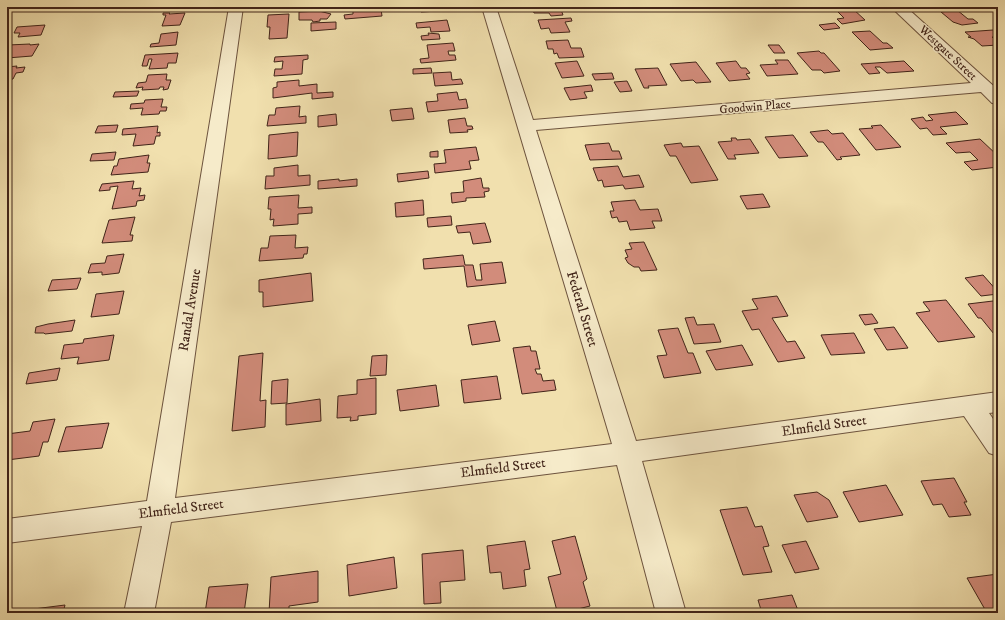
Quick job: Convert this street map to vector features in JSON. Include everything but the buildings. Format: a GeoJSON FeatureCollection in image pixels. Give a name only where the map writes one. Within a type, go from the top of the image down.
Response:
{"type":"FeatureCollection","features":[{"type":"Feature","properties":{"kind":"street","name":"Randal Avenue"},"geometry":{"type":"LineString","coordinates":[[139,613],[159,512],[236,7]]}},
{"type":"Feature","properties":{"kind":"street","name":"Federal Street"},"geometry":{"type":"LineString","coordinates":[[489,7],[627,453],[671,613]]}},
{"type":"Feature","properties":{"kind":"street","name":"Westgate Street"},"geometry":{"type":"LineString","coordinates":[[898,7],[998,99]]}},
{"type":"Feature","properties":{"kind":"street","name":"Goodwin Place"},"geometry":{"type":"LineString","coordinates":[[525,126],[984,86]]}},
{"type":"Feature","properties":{"kind":"street","name":"Elmfield Street"},"geometry":{"type":"LineString","coordinates":[[7,531],[627,453],[998,402]]}},
{"type":"Feature","properties":{"kind":"street"},"geometry":{"type":"LineString","coordinates":[[970,406],[998,446]]}}]}
